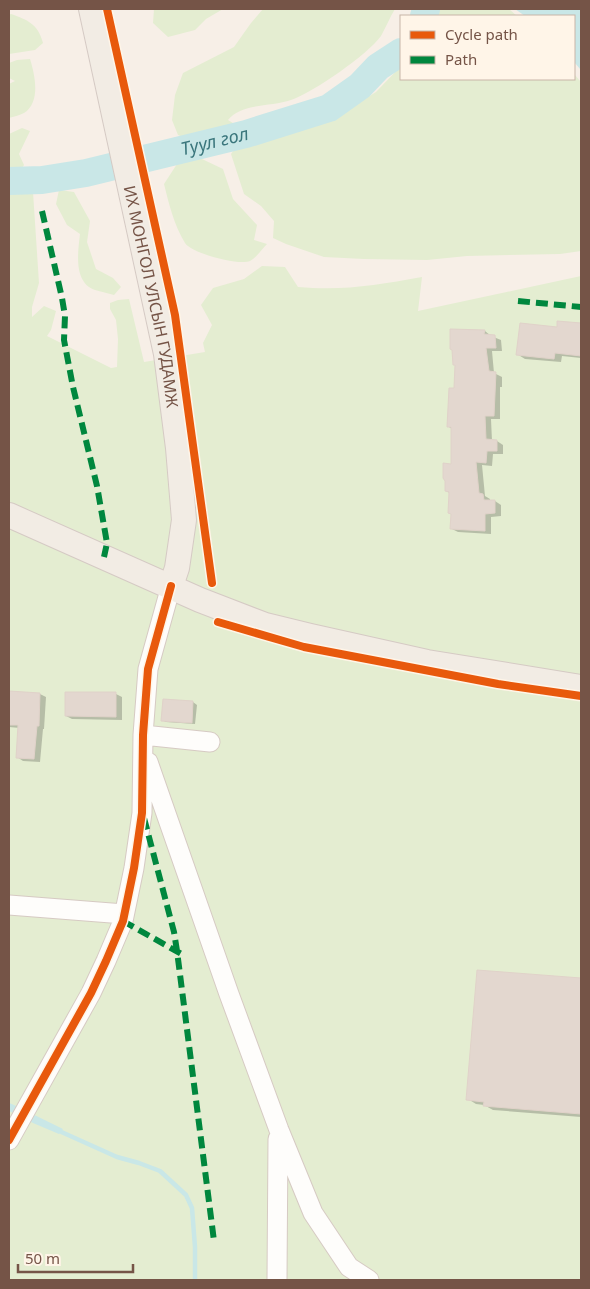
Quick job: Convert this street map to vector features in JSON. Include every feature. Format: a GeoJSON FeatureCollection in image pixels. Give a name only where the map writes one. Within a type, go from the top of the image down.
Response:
{"type":"FeatureCollection","features":[{"type":"Feature","properties":{"kind":"main road","name":"ИХ МОНГОЛ УЛСЫН ГУДАМЖ"},"geometry":{"type":"LineString","coordinates":[[91,9],[166,354],[178,448],[184,520],[181,544],[171,586]]}},
{"type":"Feature","properties":{"kind":"main road"},"geometry":{"type":"LineString","coordinates":[[9,515],[225,610],[287,631],[455,667],[581,687]]}},
{"type":"Feature","properties":{"kind":"street"},"geometry":{"type":"LineString","coordinates":[[9,1140],[91,992],[106,961],[124,914],[134,868],[142,813],[143,741],[148,669],[171,586]]}},
{"type":"Feature","properties":{"kind":"street"},"geometry":{"type":"LineString","coordinates":[[143,741],[210,742]]}},
{"type":"Feature","properties":{"kind":"street"},"geometry":{"type":"LineString","coordinates":[[143,741],[195,902],[278,1130],[313,1213],[349,1268],[369,1280]]}},
{"type":"Feature","properties":{"kind":"street"},"geometry":{"type":"LineString","coordinates":[[9,905],[124,914]]}},
{"type":"Feature","properties":{"kind":"street"},"geometry":{"type":"LineString","coordinates":[[277,1280],[278,1130]]}},
{"type":"Feature","properties":{"kind":"green space"},"geometry":{"type":"Polygon","coordinates":[[[154,9],[223,9],[206,19],[195,30],[168,37],[153,23],[154,9]]]}},
{"type":"Feature","properties":{"kind":"green space"},"geometry":{"type":"Polygon","coordinates":[[[263,9],[395,9],[381,36],[374,44],[326,81],[301,96],[283,102],[248,108],[234,115],[228,120],[241,128],[231,136],[190,140],[178,135],[172,120],[175,95],[183,73],[234,47],[263,9]]]}},
{"type":"Feature","properties":{"kind":"green space"},"geometry":{"type":"Polygon","coordinates":[[[439,9],[509,9],[516,15],[436,15],[439,9]]]}},
{"type":"Feature","properties":{"kind":"green space"},"geometry":{"type":"Polygon","coordinates":[[[11,14],[32,24],[38,31],[43,43],[35,50],[9,54],[9,15],[11,14]]]}},
{"type":"Feature","properties":{"kind":"green space"},"geometry":{"type":"Polygon","coordinates":[[[30,59],[35,80],[33,102],[24,113],[9,118],[9,84],[15,81],[9,78],[9,63],[30,59]]]}},
{"type":"Feature","properties":{"kind":"green space"},"geometry":{"type":"Polygon","coordinates":[[[400,67],[400,80],[575,80],[575,75],[581,82],[581,251],[560,254],[467,256],[427,260],[364,259],[324,257],[273,238],[274,221],[261,206],[244,194],[231,154],[236,147],[287,131],[328,122],[376,92],[400,67]]]}},
{"type":"Feature","properties":{"kind":"green space"},"geometry":{"type":"Polygon","coordinates":[[[22,128],[30,131],[19,154],[24,165],[20,171],[9,171],[9,134],[22,128]]]}},
{"type":"Feature","properties":{"kind":"green space"},"geometry":{"type":"Polygon","coordinates":[[[193,159],[202,159],[223,169],[233,199],[257,225],[254,240],[267,244],[250,261],[236,262],[196,251],[185,243],[181,236],[172,214],[164,184],[177,164],[193,159]]]}},
{"type":"Feature","properties":{"kind":"green space"},"geometry":{"type":"Polygon","coordinates":[[[9,190],[33,192],[39,283],[32,307],[32,317],[44,306],[56,311],[51,330],[47,336],[111,368],[117,367],[118,339],[116,320],[110,309],[110,303],[129,299],[144,362],[205,352],[203,343],[212,325],[201,305],[213,288],[244,279],[262,266],[285,267],[298,287],[346,288],[422,277],[418,311],[581,276],[581,1280],[9,1280],[9,190]]]}},
{"type":"Feature","properties":{"kind":"green space"},"geometry":{"type":"Polygon","coordinates":[[[59,190],[74,192],[90,221],[87,242],[96,269],[113,278],[121,287],[114,295],[95,290],[83,280],[78,266],[80,234],[67,225],[56,204],[59,190]]]}},
{"type":"Feature","properties":{"kind":"water"},"geometry":{"type":"Polygon","coordinates":[[[515,9],[581,9],[581,70],[575,63],[575,15],[524,15],[515,9]]]}},
{"type":"Feature","properties":{"kind":"water"},"geometry":{"type":"Polygon","coordinates":[[[9,1103],[63,1129],[59,1134],[33,1123],[9,1111],[9,1103]]]}},
{"type":"Feature","properties":{"kind":"building"},"geometry":{"type":"Polygon","coordinates":[[[557,321],[581,323],[581,356],[555,353],[554,359],[516,355],[520,323],[557,327],[557,321]]]}},
{"type":"Feature","properties":{"kind":"building"},"geometry":{"type":"Polygon","coordinates":[[[450,329],[485,330],[484,334],[495,335],[496,348],[486,348],[489,371],[496,372],[494,416],[485,416],[486,439],[497,440],[497,451],[487,451],[486,463],[476,462],[479,493],[483,494],[484,500],[495,500],[495,513],[485,514],[485,531],[450,529],[451,514],[448,513],[449,492],[445,491],[443,463],[451,464],[451,427],[447,427],[449,388],[454,388],[455,365],[453,365],[452,350],[450,349],[450,329]]]}},
{"type":"Feature","properties":{"kind":"building"},"geometry":{"type":"Polygon","coordinates":[[[9,691],[40,693],[39,726],[37,726],[34,759],[16,758],[18,725],[9,725],[9,691]]]}},
{"type":"Feature","properties":{"kind":"building"},"geometry":{"type":"Polygon","coordinates":[[[65,692],[116,692],[116,717],[65,716],[65,692]]]}},
{"type":"Feature","properties":{"kind":"building"},"geometry":{"type":"Polygon","coordinates":[[[163,699],[193,701],[192,723],[161,721],[163,699]]]}},
{"type":"Feature","properties":{"kind":"building"},"geometry":{"type":"Polygon","coordinates":[[[477,970],[581,978],[581,1114],[483,1106],[484,1102],[466,1100],[477,970]]]}},
{"type":"Feature","properties":{"kind":"waterway","name":"Туул гол"},"geometry":{"type":"LineString","coordinates":[[424,15],[426,9]]}},
{"type":"Feature","properties":{"kind":"waterway","name":"Туул гол"},"geometry":{"type":"LineString","coordinates":[[9,181],[42,180],[86,173],[246,134],[329,108],[360,86],[378,67],[400,53]]}},
{"type":"Feature","properties":{"kind":"waterway"},"geometry":{"type":"LineString","coordinates":[[57,1130],[117,1157],[160,1171],[186,1195],[192,1208],[195,1280]]}},
{"type":"Feature","properties":{"kind":"marked path"},"geometry":{"type":"LineString","coordinates":[[42,211],[62,298],[65,316],[64,340],[73,387],[97,486],[107,543],[104,557]]}},
{"type":"Feature","properties":{"kind":"marked path"},"geometry":{"type":"LineString","coordinates":[[518,301],[581,307]]}},
{"type":"Feature","properties":{"kind":"marked path"},"geometry":{"type":"LineString","coordinates":[[144,818],[174,932],[214,1241]]}},
{"type":"Feature","properties":{"kind":"marked path"},"geometry":{"type":"LineString","coordinates":[[123,921],[185,956]]}},
{"type":"Feature","properties":{"kind":"cycle path"},"geometry":{"type":"LineString","coordinates":[[107,9],[175,315],[212,583]]}},
{"type":"Feature","properties":{"kind":"cycle path"},"geometry":{"type":"LineString","coordinates":[[9,1140],[91,993],[123,921],[134,868],[142,813],[143,735],[148,669],[171,586]]}},
{"type":"Feature","properties":{"kind":"cycle path"},"geometry":{"type":"LineString","coordinates":[[218,622],[304,647],[498,684],[581,696]]}}]}
